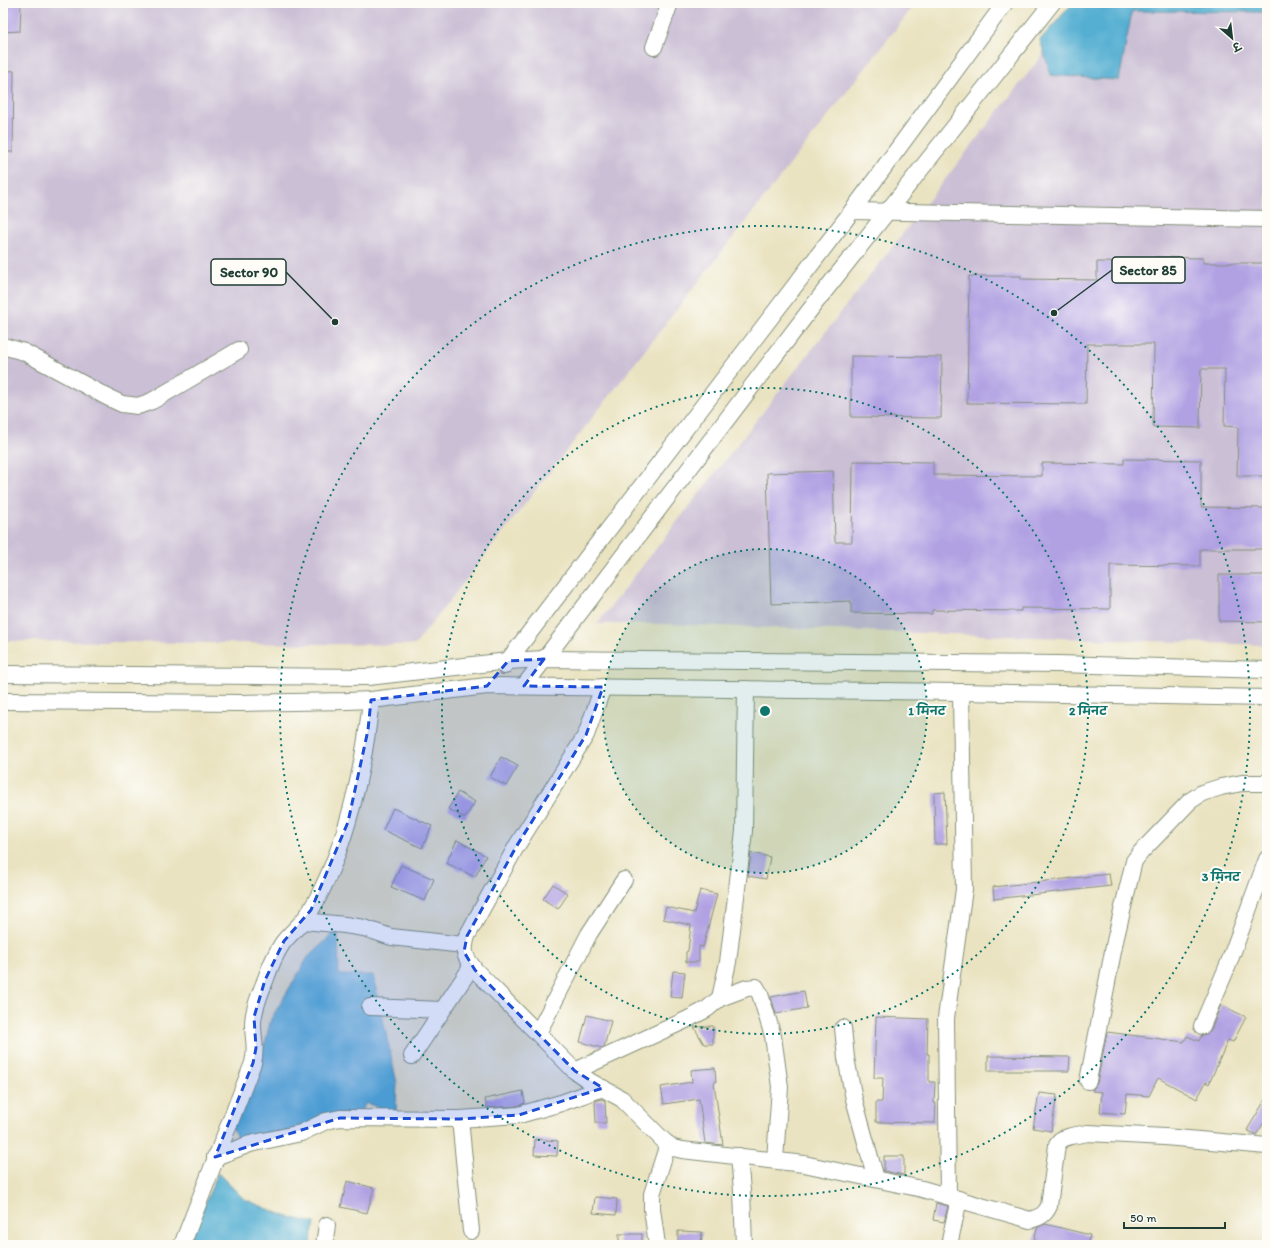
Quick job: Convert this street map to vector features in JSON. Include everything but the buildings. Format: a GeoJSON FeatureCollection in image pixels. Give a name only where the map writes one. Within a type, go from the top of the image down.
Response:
{"type":"FeatureCollection","features":[{"type":"Feature","properties":{"kind":"street"},"geometry":{"type":"LineString","coordinates":[[654,47],[670,3]]}},
{"type":"Feature","properties":{"kind":"street"},"geometry":{"type":"LineString","coordinates":[[487,686],[508,661],[852,211],[1005,3]]}},
{"type":"Feature","properties":{"kind":"street"},"geometry":{"type":"LineString","coordinates":[[524,686],[816,302],[1052,3]]}},
{"type":"Feature","properties":{"kind":"street"},"geometry":{"type":"LineString","coordinates":[[852,211],[1267,219]]}},
{"type":"Feature","properties":{"kind":"street"},"geometry":{"type":"LineString","coordinates":[[3,346],[24,352],[122,404],[138,406],[152,401],[239,350]]}},
{"type":"Feature","properties":{"kind":"street"},"geometry":{"type":"LineString","coordinates":[[3,674],[368,677],[508,661],[544,659],[1058,664],[1267,670]]}},
{"type":"Feature","properties":{"kind":"street"},"geometry":{"type":"LineString","coordinates":[[3,701],[241,703],[371,700],[487,686],[961,692],[1267,698]]}},
{"type":"Feature","properties":{"kind":"street"},"geometry":{"type":"LineString","coordinates":[[603,687],[586,735],[516,847],[467,936],[464,945],[464,952],[472,966],[575,1071],[627,1103],[659,1137],[673,1148],[804,1164],[922,1189],[1030,1220],[1042,1216],[1049,1206],[1057,1145],[1062,1139],[1071,1136],[1088,1133],[1267,1146]]}},
{"type":"Feature","properties":{"kind":"street"},"geometry":{"type":"LineString","coordinates":[[720,998],[728,962],[744,830],[746,689]]}},
{"type":"Feature","properties":{"kind":"street"},"geometry":{"type":"LineString","coordinates":[[949,1245],[954,1198],[946,1018],[964,889],[961,692]]}},
{"type":"Feature","properties":{"kind":"street"},"geometry":{"type":"LineString","coordinates":[[182,1245],[215,1157],[253,1063],[256,1048],[253,1024],[254,1017],[265,980],[284,941],[304,921],[311,910],[326,879],[350,814],[368,730],[371,700]]}},
{"type":"Feature","properties":{"kind":"street"},"geometry":{"type":"LineString","coordinates":[[1088,1080],[1113,949],[1134,861],[1190,801],[1202,793],[1220,787],[1242,783],[1267,783]]}},
{"type":"Feature","properties":{"kind":"street"},"geometry":{"type":"LineString","coordinates":[[1202,1026],[1228,966],[1267,859]]}},
{"type":"Feature","properties":{"kind":"street"},"geometry":{"type":"LineString","coordinates":[[538,1033],[589,934],[624,880]]}},
{"type":"Feature","properties":{"kind":"street"},"geometry":{"type":"LineString","coordinates":[[304,921],[364,928],[391,937],[464,945]]}},
{"type":"Feature","properties":{"kind":"street"},"geometry":{"type":"LineString","coordinates":[[412,1056],[472,966]]}},
{"type":"Feature","properties":{"kind":"street"},"geometry":{"type":"LineString","coordinates":[[575,1071],[686,1020],[707,1009],[720,998],[747,988],[756,987],[760,994],[773,1036],[780,1087],[775,1160]]}},
{"type":"Feature","properties":{"kind":"street"},"geometry":{"type":"LineString","coordinates":[[370,1007],[442,1010]]}},
{"type":"Feature","properties":{"kind":"street"},"geometry":{"type":"LineString","coordinates":[[843,1028],[846,1058],[854,1099],[876,1179]]}},
{"type":"Feature","properties":{"kind":"street"},"geometry":{"type":"LineString","coordinates":[[215,1157],[250,1144],[301,1133],[326,1121],[340,1118],[460,1119],[505,1116],[532,1112],[603,1088]]}},
{"type":"Feature","properties":{"kind":"street"},"geometry":{"type":"LineString","coordinates":[[460,1119],[471,1231]]}},
{"type":"Feature","properties":{"kind":"street"},"geometry":{"type":"LineString","coordinates":[[657,1245],[652,1209],[652,1194],[668,1144]]}},
{"type":"Feature","properties":{"kind":"street"},"geometry":{"type":"LineString","coordinates":[[739,1156],[744,1245]]}},
{"type":"Feature","properties":{"kind":"street"},"geometry":{"type":"LineString","coordinates":[[324,1245],[327,1225]]}},
{"type":"Feature","properties":{"kind":"highlighted area"},"geometry":{"type":"Polygon","coordinates":[[[544,659],[524,686],[603,687],[586,735],[516,847],[467,936],[464,952],[475,970],[575,1071],[603,1088],[519,1115],[460,1119],[340,1118],[215,1157],[253,1063],[256,1048],[254,1017],[265,980],[284,941],[311,910],[348,822],[368,730],[371,700],[487,686],[508,661],[544,659]]]}},
{"type":"Feature","properties":{"kind":"shaded area"},"geometry":{"type":"Polygon","coordinates":[[[3,3],[916,3],[415,645],[3,641],[3,3]]]}},
{"type":"Feature","properties":{"kind":"shaded area"},"geometry":{"type":"Polygon","coordinates":[[[1083,3],[1267,3],[1267,645],[663,624],[597,624],[1083,3]]]}},
{"type":"Feature","properties":{"kind":"water"},"geometry":{"type":"Polygon","coordinates":[[[1073,3],[1267,3],[1267,12],[1132,11],[1119,80],[1051,75],[1040,40],[1073,3]]]}},
{"type":"Feature","properties":{"kind":"water"},"geometry":{"type":"Polygon","coordinates":[[[338,929],[339,975],[373,975],[397,1083],[396,1114],[366,1103],[357,1119],[239,1141],[232,1127],[265,1043],[271,1019],[308,957],[338,929]]]}},
{"type":"Feature","properties":{"kind":"water"},"geometry":{"type":"Polygon","coordinates":[[[218,1173],[244,1199],[285,1216],[315,1223],[311,1245],[187,1245],[218,1173]]]}},
{"type":"Feature","properties":{"kind":"place","name":"Sector 85"},"geometry":{"type":"Point","coordinates":[1054,313]}},
{"type":"Feature","properties":{"kind":"place","name":"Sector 90"},"geometry":{"type":"Point","coordinates":[335,322]}}]}
